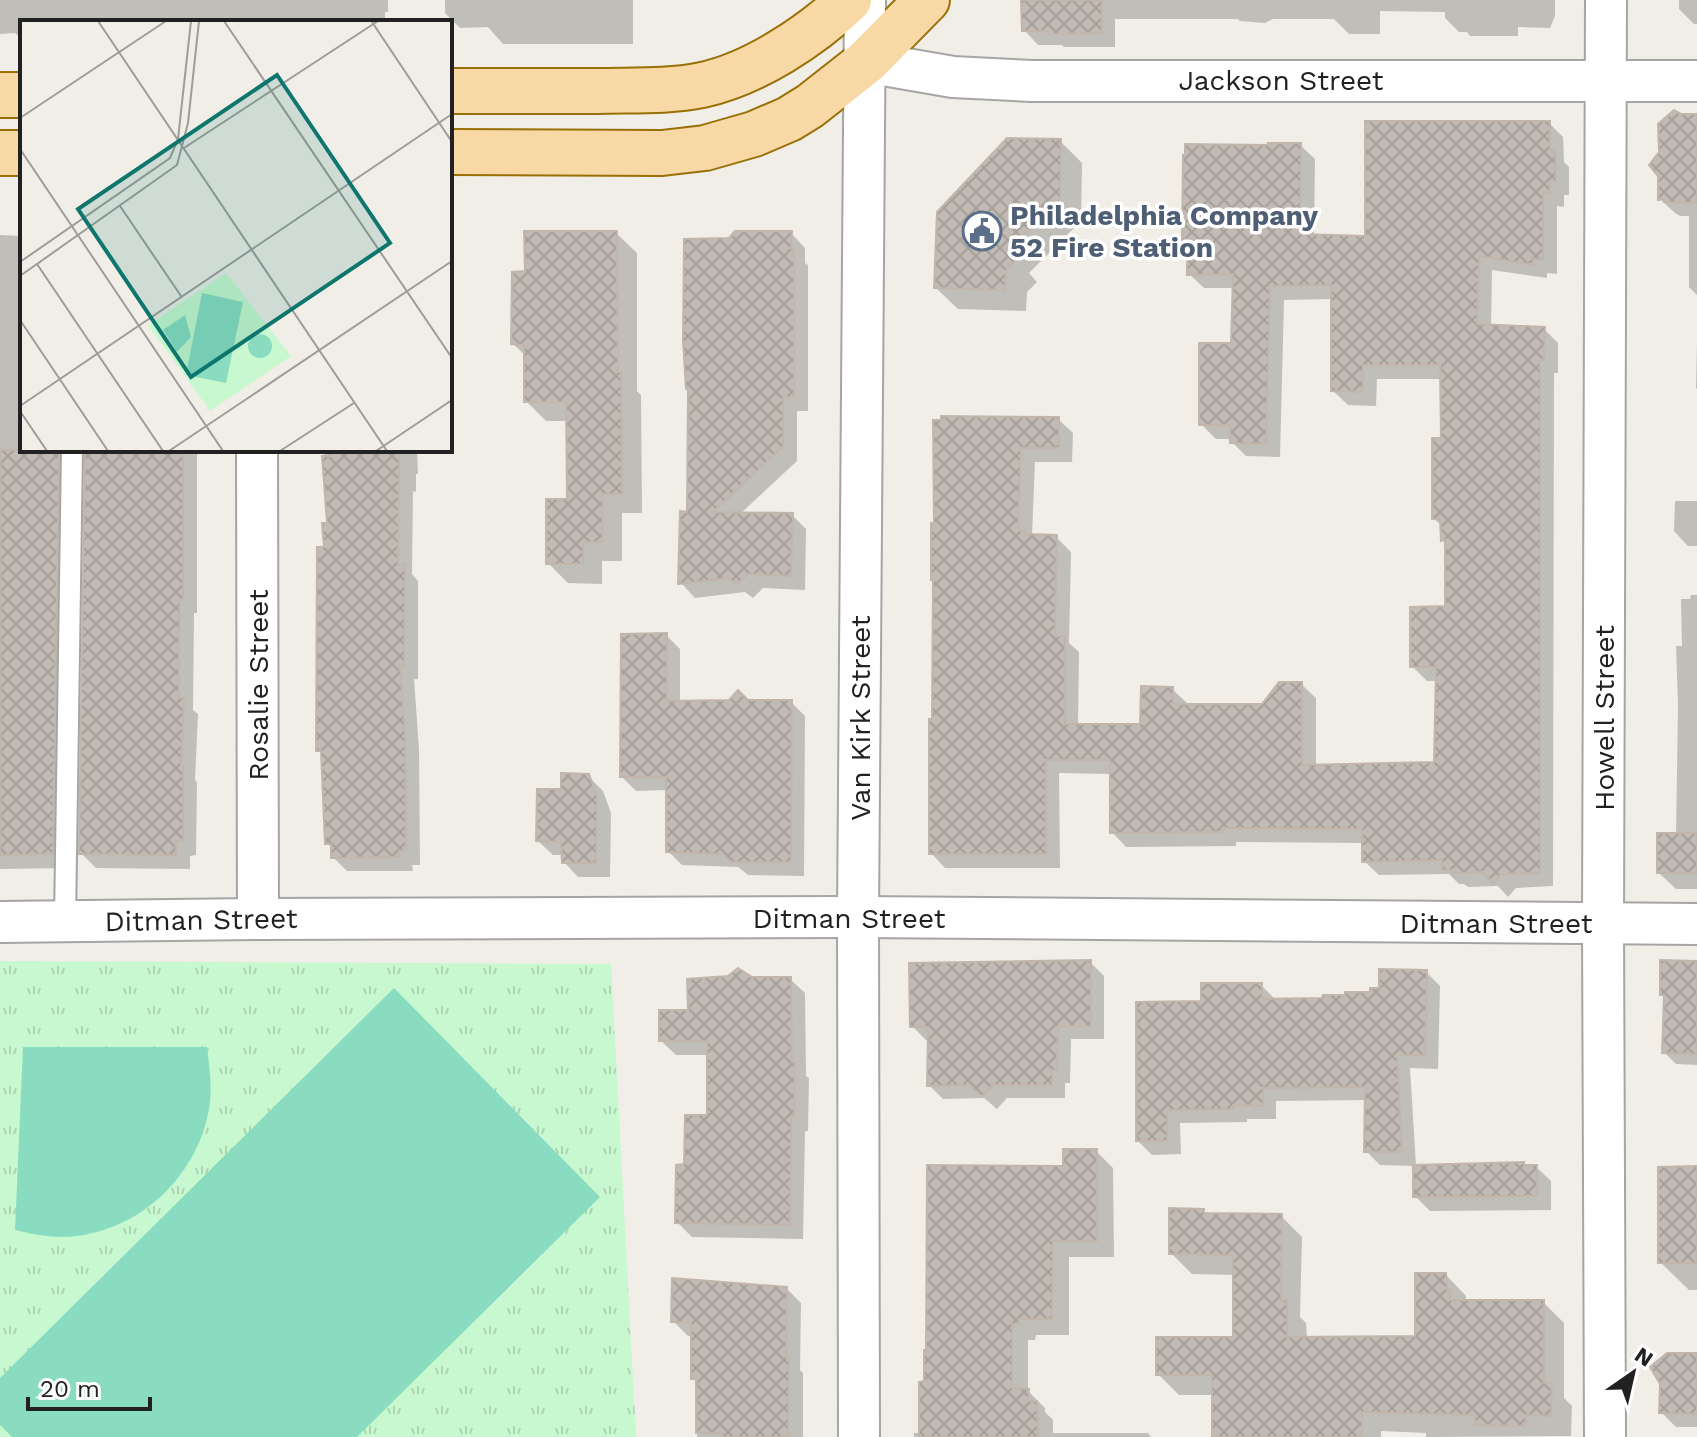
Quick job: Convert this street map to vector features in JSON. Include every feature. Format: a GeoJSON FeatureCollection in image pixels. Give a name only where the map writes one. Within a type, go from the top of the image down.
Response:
{"type":"FeatureCollection","features":[{"type":"Feature","properties":{"kind":"main road"},"geometry":{"type":"LineString","coordinates":[[452,91],[655,90],[703,85],[770,57],[805,36],[849,0]]}},
{"type":"Feature","properties":{"kind":"main road"},"geometry":{"type":"LineString","coordinates":[[452,152],[662,153],[705,148],[754,134],[810,106],[866,62],[927,0]]}},
{"type":"Feature","properties":{"kind":"street","name":"Van Kirk Street"},"geometry":{"type":"LineString","coordinates":[[859,1437],[858,917],[865,0]]}},
{"type":"Feature","properties":{"kind":"street","name":"Howell Street"},"geometry":{"type":"LineString","coordinates":[[1605,1437],[1606,0]]}},
{"type":"Feature","properties":{"kind":"street","name":"Jackson Street"},"geometry":{"type":"LineString","coordinates":[[866,62],[953,77],[1032,81],[1697,81]]}},
{"type":"Feature","properties":{"kind":"street","name":"Rosalie Street"},"geometry":{"type":"LineString","coordinates":[[257,452],[258,919]]}},
{"type":"Feature","properties":{"kind":"street","name":"Ditman Street"},"geometry":{"type":"LineString","coordinates":[[0,922],[858,917],[1697,924]]}},
{"type":"Feature","properties":{"kind":"lane"},"geometry":{"type":"LineString","coordinates":[[65,922],[72,452]]}},
{"type":"Feature","properties":{"kind":"green space"},"geometry":{"type":"Polygon","coordinates":[[[0,961],[611,964],[636,1437],[0,1437],[0,961]]]}},
{"type":"Feature","properties":{"kind":"green space"},"geometry":{"type":"Polygon","coordinates":[[[394,988],[600,1197],[357,1437],[12,1437],[0,1425],[0,1378],[394,988]]]}},
{"type":"Feature","properties":{"kind":"green space"},"geometry":{"type":"Polygon","coordinates":[[[23,1047],[207,1047],[211,1095],[204,1129],[194,1154],[161,1196],[140,1213],[90,1234],[57,1237],[15,1230],[23,1047]]]}},
{"type":"Feature","properties":{"kind":"building"},"geometry":{"type":"Polygon","coordinates":[[[1021,0],[1102,0],[1102,33],[1022,31],[1021,0]]]}},
{"type":"Feature","properties":{"kind":"building"},"geometry":{"type":"Polygon","coordinates":[[[1674,110],[1681,114],[1697,114],[1697,203],[1658,200],[1658,176],[1649,165],[1659,152],[1658,124],[1674,110]]]}},
{"type":"Feature","properties":{"kind":"building"},"geometry":{"type":"Polygon","coordinates":[[[1365,121],[1550,121],[1550,150],[1555,150],[1556,181],[1550,181],[1550,193],[1543,193],[1543,260],[1533,259],[1534,265],[1479,256],[1477,324],[1545,327],[1544,360],[1540,360],[1540,873],[1501,874],[1493,884],[1482,872],[1451,873],[1451,870],[1442,870],[1442,860],[1362,862],[1362,829],[1222,828],[1222,832],[1110,833],[1110,760],[1046,760],[1046,854],[929,854],[933,420],[941,420],[941,416],[1059,417],[1059,448],[1021,448],[1018,531],[1057,535],[1055,636],[1065,636],[1065,724],[1140,724],[1141,686],[1173,687],[1173,704],[1262,704],[1279,682],[1302,682],[1302,765],[1434,762],[1436,667],[1410,667],[1410,607],[1445,606],[1445,540],[1441,541],[1440,519],[1432,519],[1432,438],[1441,438],[1440,365],[1363,365],[1363,392],[1331,391],[1331,285],[1270,286],[1266,444],[1230,443],[1230,425],[1199,425],[1199,343],[1231,343],[1233,274],[1187,275],[1187,239],[1182,240],[1185,144],[1301,143],[1300,234],[1365,236],[1365,121]]]}},
{"type":"Feature","properties":{"kind":"building","name":"Philadelphia Company 52 Fire Station"},"geometry":{"type":"Polygon","coordinates":[[[1007,138],[1061,139],[1060,199],[1009,250],[1017,259],[1006,270],[1005,290],[934,288],[937,212],[1007,138]]]}},
{"type":"Feature","properties":{"kind":"building"},"geometry":{"type":"Polygon","coordinates":[[[524,231],[617,231],[622,494],[603,494],[602,542],[583,542],[583,564],[546,564],[546,499],[567,499],[566,402],[524,402],[524,345],[511,344],[512,272],[525,271],[524,231]]]}},
{"type":"Feature","properties":{"kind":"building"},"geometry":{"type":"Polygon","coordinates":[[[735,231],[792,231],[794,397],[783,397],[783,446],[713,512],[793,513],[791,576],[748,574],[737,584],[728,578],[678,584],[680,511],[687,512],[684,239],[729,238],[735,231]]]}},
{"type":"Feature","properties":{"kind":"building"},"geometry":{"type":"Polygon","coordinates":[[[0,450],[59,452],[53,854],[0,855],[0,450]]]}},
{"type":"Feature","properties":{"kind":"building"},"geometry":{"type":"Polygon","coordinates":[[[85,452],[177,452],[183,454],[179,698],[184,698],[181,765],[183,841],[176,842],[176,855],[79,854],[85,452]]]}},
{"type":"Feature","properties":{"kind":"building"},"geometry":{"type":"Polygon","coordinates":[[[329,452],[399,452],[398,564],[405,564],[404,666],[400,666],[405,733],[406,851],[399,851],[399,857],[331,858],[331,844],[325,844],[321,751],[316,751],[317,547],[324,547],[322,523],[327,523],[322,456],[329,456],[329,452]]]}},
{"type":"Feature","properties":{"kind":"building"},"geometry":{"type":"Polygon","coordinates":[[[667,633],[667,701],[729,700],[738,690],[748,700],[792,700],[791,862],[732,862],[722,854],[666,852],[666,777],[620,777],[621,634],[667,633]]]}},
{"type":"Feature","properties":{"kind":"building"},"geometry":{"type":"Polygon","coordinates":[[[561,773],[589,774],[597,797],[596,863],[562,863],[561,842],[536,841],[537,789],[561,789],[561,773]]]}},
{"type":"Feature","properties":{"kind":"building"},"geometry":{"type":"Polygon","coordinates":[[[1657,833],[1697,833],[1697,873],[1657,873],[1657,833]]]}},
{"type":"Feature","properties":{"kind":"building"},"geometry":{"type":"Polygon","coordinates":[[[1091,960],[1091,1026],[1058,1026],[1057,1070],[1052,1070],[1052,1085],[993,1085],[982,1097],[969,1085],[927,1086],[928,1027],[910,1027],[909,963],[1091,960]]]}},
{"type":"Feature","properties":{"kind":"building"},"geometry":{"type":"Polygon","coordinates":[[[1660,960],[1697,961],[1697,1054],[1662,1053],[1664,995],[1660,995],[1660,960]]]}},
{"type":"Feature","properties":{"kind":"building"},"geometry":{"type":"Polygon","coordinates":[[[738,968],[752,977],[791,977],[792,1062],[795,1062],[790,1225],[675,1223],[676,1165],[684,1164],[685,1115],[707,1115],[707,1041],[659,1041],[659,1010],[688,1010],[687,979],[728,976],[738,968]]]}},
{"type":"Feature","properties":{"kind":"building"},"geometry":{"type":"Polygon","coordinates":[[[1379,969],[1427,970],[1425,1055],[1397,1055],[1402,1152],[1364,1152],[1365,1087],[1263,1088],[1263,1106],[1167,1110],[1167,1141],[1136,1141],[1136,1002],[1201,1001],[1201,983],[1262,983],[1262,999],[1322,998],[1323,995],[1345,995],[1345,992],[1370,992],[1370,988],[1379,988],[1379,969]]]}},
{"type":"Feature","properties":{"kind":"building"},"geometry":{"type":"Polygon","coordinates":[[[1063,1149],[1097,1149],[1097,1241],[1053,1241],[1052,1319],[1019,1319],[1019,1324],[1012,1324],[1012,1388],[1029,1389],[1028,1401],[1037,1401],[1038,1437],[919,1437],[919,1382],[924,1381],[926,1350],[927,1165],[1063,1166],[1063,1149]]]}},
{"type":"Feature","properties":{"kind":"building"},"geometry":{"type":"Polygon","coordinates":[[[1524,1162],[1524,1165],[1537,1165],[1537,1196],[1413,1197],[1413,1165],[1524,1162]]]}},
{"type":"Feature","properties":{"kind":"building"},"geometry":{"type":"Polygon","coordinates":[[[1697,1166],[1697,1263],[1658,1263],[1658,1167],[1697,1166]]]}},
{"type":"Feature","properties":{"kind":"building"},"geometry":{"type":"Polygon","coordinates":[[[1169,1208],[1204,1209],[1204,1213],[1282,1214],[1281,1300],[1287,1300],[1287,1337],[1415,1336],[1415,1273],[1446,1273],[1450,1300],[1544,1300],[1544,1383],[1552,1383],[1551,1416],[1526,1415],[1526,1426],[1475,1425],[1475,1415],[1362,1412],[1362,1437],[1212,1437],[1212,1375],[1156,1375],[1156,1337],[1233,1337],[1233,1255],[1169,1254],[1169,1208]]]}},
{"type":"Feature","properties":{"kind":"building"},"geometry":{"type":"Polygon","coordinates":[[[672,1278],[787,1287],[788,1437],[722,1437],[722,1433],[696,1433],[696,1379],[691,1379],[691,1322],[671,1322],[672,1278]]]}},
{"type":"Feature","properties":{"kind":"building"},"geometry":{"type":"Polygon","coordinates":[[[1667,1353],[1697,1353],[1697,1414],[1659,1413],[1660,1384],[1650,1367],[1667,1353]]]}},
{"type":"Feature","properties":{"kind":"place","name":"Philadelphia Company 52 Fire Station"},"geometry":{"type":"Point","coordinates":[982,231]}}]}
